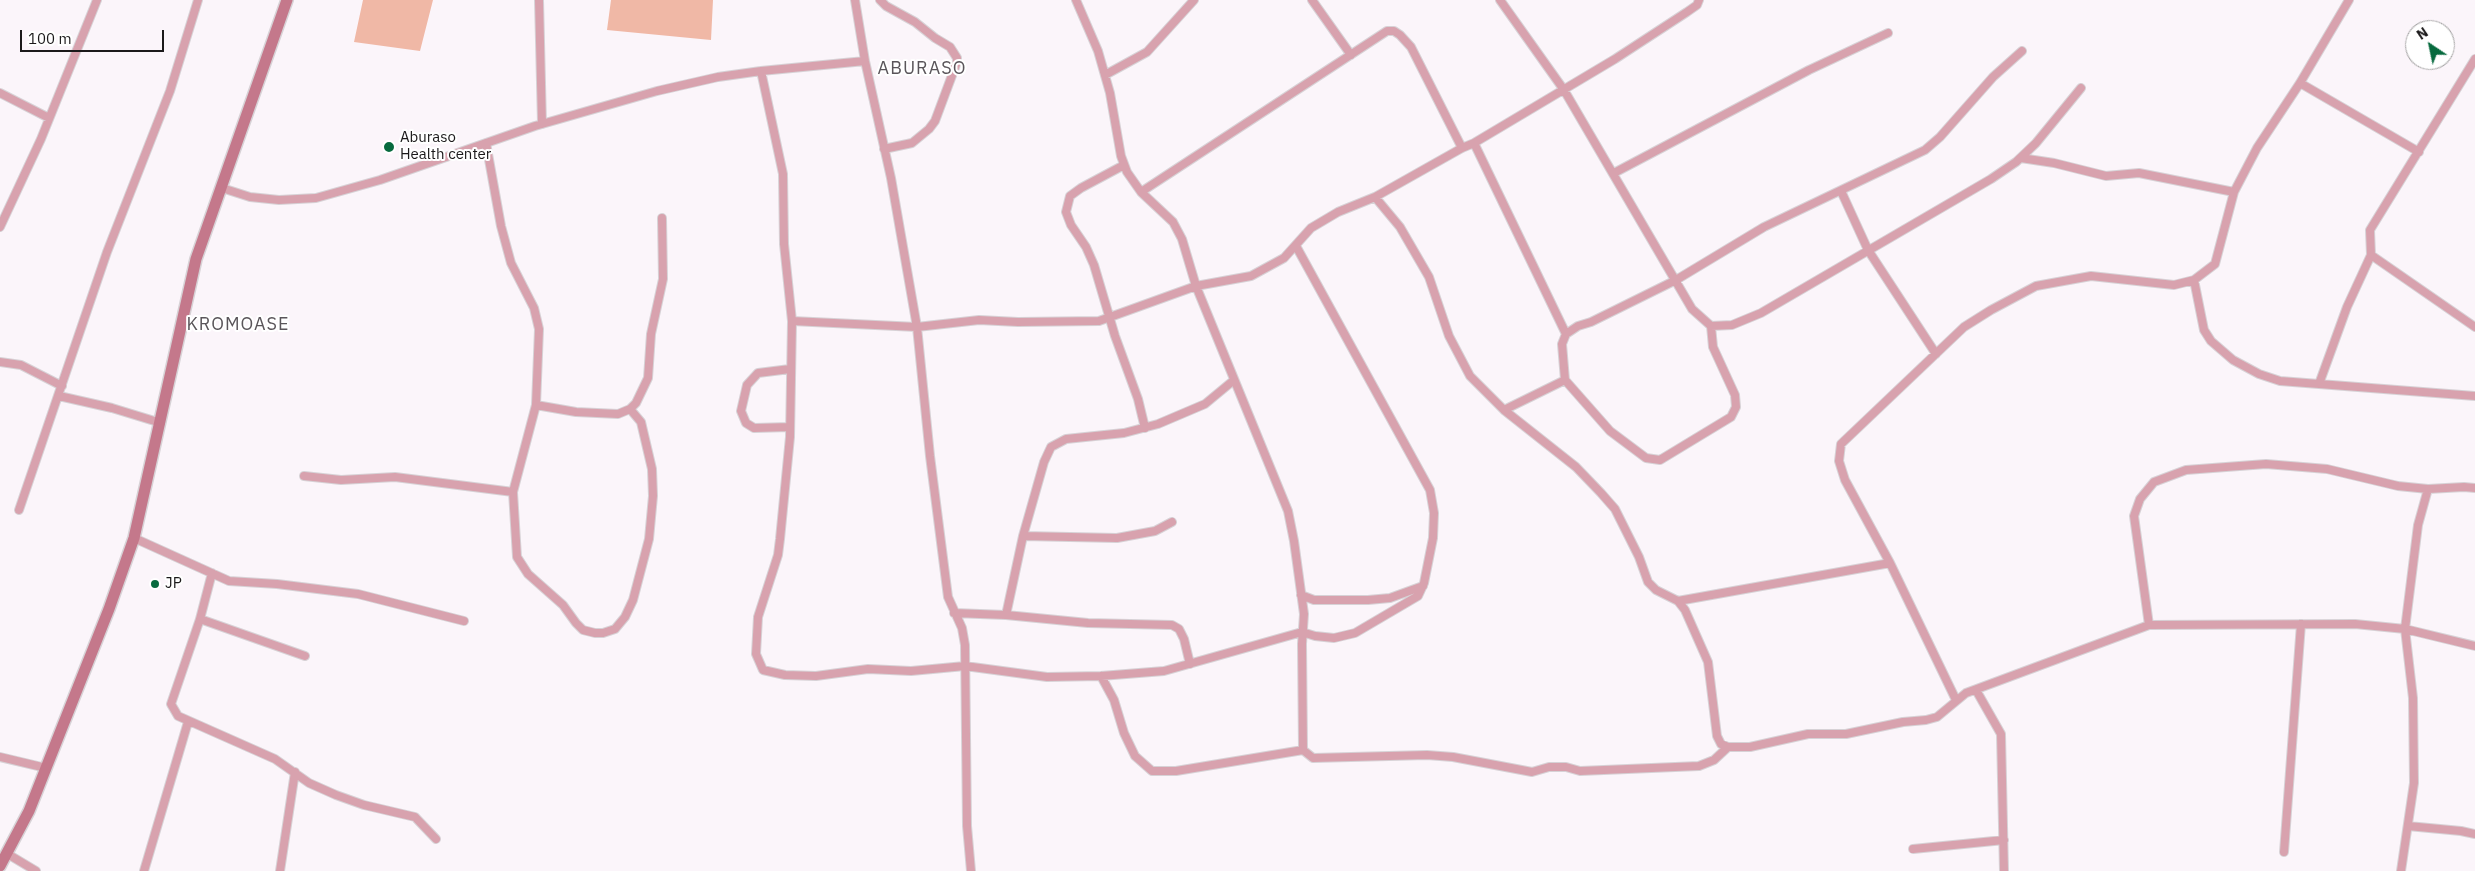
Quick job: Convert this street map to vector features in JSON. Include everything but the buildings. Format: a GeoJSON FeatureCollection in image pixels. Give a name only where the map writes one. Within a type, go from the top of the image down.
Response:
{"type":"FeatureCollection","features":[{"type":"Feature","properties":{"kind":"street"},"geometry":{"type":"LineString","coordinates":[[0,227],[49,118],[97,0]]}},
{"type":"Feature","properties":{"kind":"street"},"geometry":{"type":"LineString","coordinates":[[19,510],[108,252],[170,91],[198,0]]}},
{"type":"Feature","properties":{"kind":"street"},"geometry":{"type":"LineString","coordinates":[[0,866],[29,811],[109,609],[134,538],[196,259],[287,0]]}},
{"type":"Feature","properties":{"kind":"street"},"geometry":{"type":"LineString","coordinates":[[540,0],[542,124]]}},
{"type":"Feature","properties":{"kind":"street"},"geometry":{"type":"LineString","coordinates":[[855,0],[865,61],[884,149],[917,327],[930,456],[948,597],[962,628],[965,666],[967,826],[971,871]]}},
{"type":"Feature","properties":{"kind":"street"},"geometry":{"type":"LineString","coordinates":[[880,0],[886,6],[915,22],[950,47],[957,58],[937,115],[929,129],[912,143],[884,149]]}},
{"type":"Feature","properties":{"kind":"street"},"geometry":{"type":"LineString","coordinates":[[1076,0],[1098,51],[1105,75],[1124,165],[1141,192],[1173,222],[1182,239],[1196,286],[1288,512],[1304,614],[1302,632],[1303,750]]}},
{"type":"Feature","properties":{"kind":"street"},"geometry":{"type":"LineString","coordinates":[[1105,75],[1147,52],[1194,0]]}},
{"type":"Feature","properties":{"kind":"street"},"geometry":{"type":"LineString","coordinates":[[1312,0],[1351,55]]}},
{"type":"Feature","properties":{"kind":"street"},"geometry":{"type":"LineString","coordinates":[[792,321],[917,327],[979,320],[1018,322],[1099,321],[1196,286],[1251,276],[1284,258],[1311,228],[1338,212],[1376,197],[1474,143],[1564,90],[1681,16],[1697,5],[1699,0]]}},
{"type":"Feature","properties":{"kind":"street"},"geometry":{"type":"LineString","coordinates":[[1956,700],[1890,563],[1845,480],[1839,461],[1841,444],[1964,327],[2036,286],[2091,276],[2174,285],[2194,280],[2215,264],[2234,192],[2257,148],[2300,83],[2350,0]]}},
{"type":"Feature","properties":{"kind":"street"},"geometry":{"type":"LineString","coordinates":[[1501,1],[1564,90],[1614,173],[1676,280],[1692,308],[1711,326],[1713,348],[1735,395],[1736,407],[1732,416],[1660,460],[1646,458],[1610,430],[1565,380],[1562,344],[1566,334],[1578,326],[1591,322],[1676,280],[1764,227],[1925,150],[1940,137],[1993,77],[2022,51]]}},
{"type":"Feature","properties":{"kind":"street"},"geometry":{"type":"LineString","coordinates":[[1141,192],[1387,31],[1394,31],[1400,35],[1418,58],[1462,148]]}},
{"type":"Feature","properties":{"kind":"street"},"geometry":{"type":"LineString","coordinates":[[1614,173],[1810,70],[1888,33]]}},
{"type":"Feature","properties":{"kind":"street"},"geometry":{"type":"LineString","coordinates":[[2319,384],[2347,307],[2371,255],[2370,230],[2475,59]]}},
{"type":"Feature","properties":{"kind":"street"},"geometry":{"type":"LineString","coordinates":[[222,188],[250,197],[279,200],[316,198],[380,180],[542,124],[657,91],[718,77],[865,61]]}},
{"type":"Feature","properties":{"kind":"street"},"geometry":{"type":"LineString","coordinates":[[762,71],[783,174],[784,244],[792,321],[790,427],[778,555],[758,617],[756,654],[763,670],[785,675],[816,676],[868,669],[911,671],[965,666],[1047,677],[1101,676],[1164,671],[1302,632],[1315,636],[1334,638],[1355,633],[1418,596],[1423,586],[1433,538],[1434,513],[1430,490],[1296,246]]}},
{"type":"Feature","properties":{"kind":"street"},"geometry":{"type":"LineString","coordinates":[[2300,83],[2419,152]]}},
{"type":"Feature","properties":{"kind":"street"},"geometry":{"type":"LineString","coordinates":[[1711,326],[1732,325],[1761,313],[1991,179],[2021,158],[2036,143],[2081,88]]}},
{"type":"Feature","properties":{"kind":"street"},"geometry":{"type":"LineString","coordinates":[[0,92],[49,118]]}},
{"type":"Feature","properties":{"kind":"street"},"geometry":{"type":"LineString","coordinates":[[486,143],[501,226],[511,262],[534,308],[539,329],[536,406],[513,492],[518,557],[521,565],[538,584],[563,605],[583,630],[603,633],[615,629],[625,617],[639,581],[648,539],[654,496],[652,469],[641,422],[630,409]]}},
{"type":"Feature","properties":{"kind":"street"},"geometry":{"type":"LineString","coordinates":[[1474,143],[1566,334]]}},
{"type":"Feature","properties":{"kind":"street"},"geometry":{"type":"LineString","coordinates":[[2021,158],[2054,163],[2106,176],[2140,173],[2234,192]]}},
{"type":"Feature","properties":{"kind":"street"},"geometry":{"type":"LineString","coordinates":[[1124,165],[1070,196],[1066,212],[1071,225],[1086,247],[1094,265],[1138,399],[1145,428]]}},
{"type":"Feature","properties":{"kind":"street"},"geometry":{"type":"LineString","coordinates":[[1841,191],[1868,250],[1936,354]]}},
{"type":"Feature","properties":{"kind":"street"},"geometry":{"type":"LineString","coordinates":[[1376,197],[1400,227],[1429,277],[1448,336],[1470,376],[1504,410],[1576,467],[1601,493],[1615,510],[1639,557],[1648,582],[1656,590],[1678,601],[1685,610],[1708,662],[1717,736],[1721,744],[1728,747],[1750,747],[1808,734],[1846,734],[1903,722],[1926,720],[1936,717],[1956,700],[1976,690],[2149,624],[2355,624],[2405,629],[2475,646]]}},
{"type":"Feature","properties":{"kind":"street"},"geometry":{"type":"LineString","coordinates":[[536,406],[601,414],[618,414],[630,409],[642,393],[648,378],[650,334],[663,279],[662,218]]}},
{"type":"Feature","properties":{"kind":"street"},"geometry":{"type":"LineString","coordinates":[[2371,255],[2475,327]]}},
{"type":"Feature","properties":{"kind":"street"},"geometry":{"type":"LineString","coordinates":[[2194,280],[2204,330],[2211,341],[2233,360],[2259,374],[2280,381],[2475,396]]}},
{"type":"Feature","properties":{"kind":"street"},"geometry":{"type":"LineString","coordinates":[[0,362],[21,365],[62,386]]}},
{"type":"Feature","properties":{"kind":"street"},"geometry":{"type":"LineString","coordinates":[[790,369],[758,373],[747,385],[742,411],[746,423],[754,428],[790,427]]}},
{"type":"Feature","properties":{"kind":"street"},"geometry":{"type":"LineString","coordinates":[[1006,615],[1023,536],[1044,462],[1051,447],[1066,439],[1124,433],[1183,415],[1205,404],[1222,392],[1234,380]]}},
{"type":"Feature","properties":{"kind":"street"},"geometry":{"type":"LineString","coordinates":[[1504,410],[1565,380]]}},
{"type":"Feature","properties":{"kind":"street"},"geometry":{"type":"LineString","coordinates":[[59,396],[112,408],[161,423]]}},
{"type":"Feature","properties":{"kind":"street"},"geometry":{"type":"LineString","coordinates":[[2149,624],[2134,516],[2140,499],[2154,482],[2186,470],[2266,464],[2327,469],[2398,486],[2428,489],[2475,488]]}},
{"type":"Feature","properties":{"kind":"street"},"geometry":{"type":"LineString","coordinates":[[304,476],[341,480],[395,477],[513,492]]}},
{"type":"Feature","properties":{"kind":"street"},"geometry":{"type":"LineString","coordinates":[[2401,871],[2414,783],[2413,698],[2405,629],[2418,525],[2428,489]]}},
{"type":"Feature","properties":{"kind":"street"},"geometry":{"type":"LineString","coordinates":[[1023,536],[1117,538],[1155,531],[1172,522]]}},
{"type":"Feature","properties":{"kind":"street"},"geometry":{"type":"LineString","coordinates":[[134,538],[229,581],[277,584],[358,594],[464,621]]}},
{"type":"Feature","properties":{"kind":"street"},"geometry":{"type":"LineString","coordinates":[[1678,601],[1890,563]]}},
{"type":"Feature","properties":{"kind":"street"},"geometry":{"type":"LineString","coordinates":[[212,573],[200,619],[171,704],[178,716],[275,759],[309,783],[336,795],[364,805],[415,817],[436,839]]}},
{"type":"Feature","properties":{"kind":"street"},"geometry":{"type":"LineString","coordinates":[[1301,595],[1314,600],[1368,600],[1390,598],[1423,586]]}},
{"type":"Feature","properties":{"kind":"street"},"geometry":{"type":"LineString","coordinates":[[954,613],[1006,615],[1088,623],[1172,625],[1179,629],[1184,639],[1190,664]]}},
{"type":"Feature","properties":{"kind":"street"},"geometry":{"type":"LineString","coordinates":[[200,619],[305,656]]}},
{"type":"Feature","properties":{"kind":"street"},"geometry":{"type":"LineString","coordinates":[[2284,852],[2301,624]]}},
{"type":"Feature","properties":{"kind":"street"},"geometry":{"type":"LineString","coordinates":[[1101,676],[1114,700],[1124,733],[1135,756],[1152,771],[1176,771],[1303,750],[1313,758],[1427,755],[1453,757],[1532,772],[1549,766],[1566,767],[1580,771],[1699,766],[1714,760],[1728,747]]}},
{"type":"Feature","properties":{"kind":"street"},"geometry":{"type":"LineString","coordinates":[[1976,690],[2001,734],[2004,871]]}},
{"type":"Feature","properties":{"kind":"street"},"geometry":{"type":"LineString","coordinates":[[144,871],[188,722]]}},
{"type":"Feature","properties":{"kind":"street"},"geometry":{"type":"LineString","coordinates":[[0,757],[46,768]]}},
{"type":"Feature","properties":{"kind":"street"},"geometry":{"type":"LineString","coordinates":[[280,871],[295,772]]}},
{"type":"Feature","properties":{"kind":"street"},"geometry":{"type":"LineString","coordinates":[[2408,826],[2461,830],[2475,834]]}},
{"type":"Feature","properties":{"kind":"street"},"geometry":{"type":"LineString","coordinates":[[1913,849],[2004,840]]}},
{"type":"Feature","properties":{"kind":"street"},"geometry":{"type":"LineString","coordinates":[[6,853],[36,871]]}},
{"type":"Feature","properties":{"kind":"shaded area"},"geometry":{"type":"Polygon","coordinates":[[[363,0],[433,0],[420,51],[354,42],[363,0]]]}},
{"type":"Feature","properties":{"kind":"shaded area"},"geometry":{"type":"Polygon","coordinates":[[[611,0],[713,0],[711,40],[607,30],[611,0]]]}},
{"type":"Feature","properties":{"kind":"place","name":"Aburaso Health center"},"geometry":{"type":"Point","coordinates":[389,147]}},
{"type":"Feature","properties":{"kind":"place","name":"JP"},"geometry":{"type":"Point","coordinates":[155,584]}},
{"type":"Feature","properties":{"kind":"district","name":"ABURASO"},"geometry":{"type":"Point","coordinates":[922,69]}},
{"type":"Feature","properties":{"kind":"district","name":"KROMOASE"},"geometry":{"type":"Point","coordinates":[238,325]}}]}
